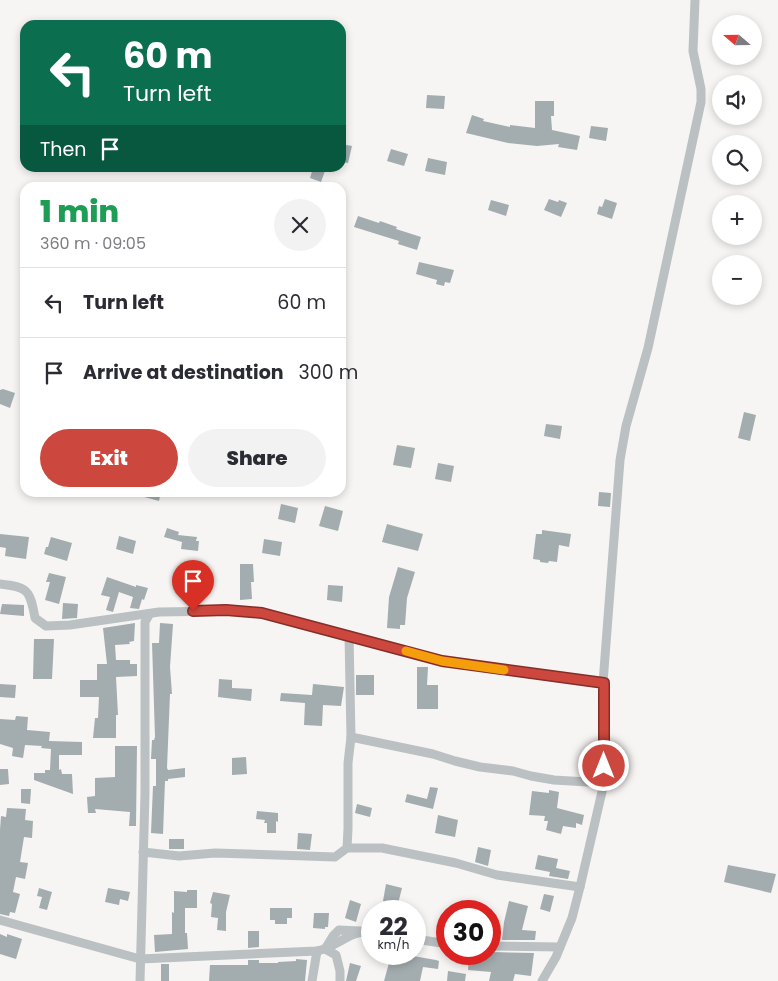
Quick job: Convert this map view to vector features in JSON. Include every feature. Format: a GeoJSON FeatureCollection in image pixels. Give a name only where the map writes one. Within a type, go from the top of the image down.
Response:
{"type":"FeatureCollection","features":[{"type":"Feature","properties":{"kind":"street"},"geometry":{"type":"LineString","coordinates":[[542,981],[560,947],[572,918],[604,783],[604,683],[620,460],[626,426],[648,348],[701,102],[701,89],[693,50],[695,0]]}},
{"type":"Feature","properties":{"kind":"street"},"geometry":{"type":"LineString","coordinates":[[0,584],[20,586],[28,593],[35,618],[46,626],[70,625],[149,615],[159,612],[226,610],[262,613],[442,661],[604,683]]}},
{"type":"Feature","properties":{"kind":"street"},"geometry":{"type":"LineString","coordinates":[[140,981],[145,793],[145,622],[149,615]]}},
{"type":"Feature","properties":{"kind":"street"},"geometry":{"type":"LineString","coordinates":[[347,848],[348,763],[351,737],[349,635]]}},
{"type":"Feature","properties":{"kind":"street"},"geometry":{"type":"LineString","coordinates":[[351,737],[433,754],[480,767],[513,770],[531,776],[554,780],[604,783]]}},
{"type":"Feature","properties":{"kind":"street"},"geometry":{"type":"LineString","coordinates":[[143,852],[179,856],[215,853],[335,857],[347,848],[382,848],[456,863],[497,875],[580,887]]}},
{"type":"Feature","properties":{"kind":"street"},"geometry":{"type":"LineString","coordinates":[[0,920],[140,960],[321,950],[336,955],[340,981]]}},
{"type":"Feature","properties":{"kind":"street"},"geometry":{"type":"LineString","coordinates":[[312,981],[321,950],[361,931]]}},
{"type":"Feature","properties":{"kind":"street"},"geometry":{"type":"LineString","coordinates":[[501,946],[560,947]]}},
{"type":"Feature","properties":{"kind":"building"},"geometry":{"type":"Polygon","coordinates":[[[427,95],[445,96],[444,109],[426,108],[427,95]]]}},
{"type":"Feature","properties":{"kind":"building"},"geometry":{"type":"Polygon","coordinates":[[[535,101],[554,101],[554,116],[551,116],[552,130],[580,136],[577,150],[558,147],[559,144],[537,146],[508,143],[466,133],[472,115],[484,119],[483,121],[510,127],[510,125],[535,128],[535,101]]]}},
{"type":"Feature","properties":{"kind":"building"},"geometry":{"type":"Polygon","coordinates":[[[591,126],[608,128],[606,141],[589,138],[591,126]]]}},
{"type":"Feature","properties":{"kind":"building"},"geometry":{"type":"Polygon","coordinates":[[[346,145],[352,146],[348,163],[346,163],[346,145]]]}},
{"type":"Feature","properties":{"kind":"building"},"geometry":{"type":"Polygon","coordinates":[[[391,149],[408,154],[404,166],[387,161],[391,149]]]}},
{"type":"Feature","properties":{"kind":"building"},"geometry":{"type":"Polygon","coordinates":[[[428,158],[447,162],[445,175],[425,171],[428,158]]]}},
{"type":"Feature","properties":{"kind":"building"},"geometry":{"type":"Polygon","coordinates":[[[312,172],[325,172],[321,182],[310,178],[312,172]]]}},
{"type":"Feature","properties":{"kind":"building"},"geometry":{"type":"Polygon","coordinates":[[[549,199],[567,203],[561,217],[544,210],[549,199]]]}},
{"type":"Feature","properties":{"kind":"building"},"geometry":{"type":"Polygon","coordinates":[[[605,199],[617,203],[612,219],[597,214],[599,206],[602,207],[605,199]]]}},
{"type":"Feature","properties":{"kind":"building"},"geometry":{"type":"Polygon","coordinates":[[[491,200],[509,205],[506,216],[488,210],[491,200]]]}},
{"type":"Feature","properties":{"kind":"building"},"geometry":{"type":"Polygon","coordinates":[[[358,216],[379,223],[380,221],[397,227],[396,229],[421,237],[417,250],[398,244],[399,241],[354,227],[358,216]]]}},
{"type":"Feature","properties":{"kind":"building"},"geometry":{"type":"Polygon","coordinates":[[[419,262],[454,270],[450,283],[445,282],[444,286],[436,284],[437,280],[416,274],[419,262]]]}},
{"type":"Feature","properties":{"kind":"building"},"geometry":{"type":"Polygon","coordinates":[[[3,389],[15,393],[10,408],[0,404],[0,390],[3,389]]]}},
{"type":"Feature","properties":{"kind":"building"},"geometry":{"type":"Polygon","coordinates":[[[744,412],[756,415],[750,441],[738,438],[744,412]]]}},
{"type":"Feature","properties":{"kind":"building"},"geometry":{"type":"Polygon","coordinates":[[[546,424],[562,426],[560,439],[544,436],[546,424]]]}},
{"type":"Feature","properties":{"kind":"building"},"geometry":{"type":"Polygon","coordinates":[[[397,445],[415,448],[411,468],[393,465],[397,445]]]}},
{"type":"Feature","properties":{"kind":"building"},"geometry":{"type":"Polygon","coordinates":[[[438,463],[454,466],[451,482],[435,479],[438,463]]]}},
{"type":"Feature","properties":{"kind":"building"},"geometry":{"type":"Polygon","coordinates":[[[599,492],[611,493],[610,507],[598,506],[599,492]]]}},
{"type":"Feature","properties":{"kind":"building"},"geometry":{"type":"Polygon","coordinates":[[[144,497],[160,497],[159,501],[144,497]]]}},
{"type":"Feature","properties":{"kind":"building"},"geometry":{"type":"Polygon","coordinates":[[[281,504],[298,508],[295,523],[278,519],[281,504]]]}},
{"type":"Feature","properties":{"kind":"building"},"geometry":{"type":"Polygon","coordinates":[[[325,506],[343,511],[338,531],[319,526],[325,506]]]}},
{"type":"Feature","properties":{"kind":"building"},"geometry":{"type":"Polygon","coordinates":[[[387,524],[423,534],[418,551],[382,542],[387,524]]]}},
{"type":"Feature","properties":{"kind":"building"},"geometry":{"type":"Polygon","coordinates":[[[167,528],[179,532],[178,535],[197,537],[196,541],[199,541],[198,551],[181,549],[182,542],[164,537],[167,528]]]}},
{"type":"Feature","properties":{"kind":"building"},"geometry":{"type":"Polygon","coordinates":[[[542,530],[571,534],[569,547],[559,545],[557,562],[540,562],[540,560],[533,559],[536,534],[542,534],[542,530]]]}},
{"type":"Feature","properties":{"kind":"building"},"geometry":{"type":"Polygon","coordinates":[[[0,534],[29,537],[26,559],[5,556],[6,548],[0,547],[0,534]]]}},
{"type":"Feature","properties":{"kind":"building"},"geometry":{"type":"Polygon","coordinates":[[[119,536],[136,541],[133,554],[116,549],[119,536]]]}},
{"type":"Feature","properties":{"kind":"building"},"geometry":{"type":"Polygon","coordinates":[[[51,537],[72,543],[67,561],[44,554],[51,537]]]}},
{"type":"Feature","properties":{"kind":"building"},"geometry":{"type":"Polygon","coordinates":[[[264,539],[282,542],[280,556],[262,553],[264,539]]]}},
{"type":"Feature","properties":{"kind":"building"},"geometry":{"type":"Polygon","coordinates":[[[240,564],[253,564],[254,582],[251,582],[252,599],[240,600],[240,564]]]}},
{"type":"Feature","properties":{"kind":"building"},"geometry":{"type":"Polygon","coordinates":[[[398,567],[415,572],[407,598],[405,625],[400,625],[400,629],[387,628],[389,597],[398,567]]]}},
{"type":"Feature","properties":{"kind":"building"},"geometry":{"type":"Polygon","coordinates":[[[49,573],[66,577],[59,604],[45,600],[50,582],[46,582],[49,573]]]}},
{"type":"Feature","properties":{"kind":"building"},"geometry":{"type":"Polygon","coordinates":[[[107,577],[136,587],[136,585],[148,588],[139,609],[130,608],[133,597],[119,592],[113,612],[106,610],[110,597],[101,595],[107,577]]]}},
{"type":"Feature","properties":{"kind":"building"},"geometry":{"type":"Polygon","coordinates":[[[197,579],[198,591],[185,592],[184,580],[197,579]]]}},
{"type":"Feature","properties":{"kind":"building"},"geometry":{"type":"Polygon","coordinates":[[[328,585],[343,586],[342,602],[327,600],[328,585]]]}},
{"type":"Feature","properties":{"kind":"building"},"geometry":{"type":"Polygon","coordinates":[[[63,603],[78,604],[77,618],[62,619],[63,603]]]}},
{"type":"Feature","properties":{"kind":"building"},"geometry":{"type":"Polygon","coordinates":[[[2,604],[24,605],[24,616],[0,614],[2,604]]]}},
{"type":"Feature","properties":{"kind":"building"},"geometry":{"type":"Polygon","coordinates":[[[135,623],[134,641],[129,642],[130,644],[115,645],[116,660],[130,660],[130,664],[137,664],[137,676],[116,677],[118,715],[116,715],[116,738],[93,738],[95,718],[98,718],[99,697],[80,697],[80,680],[97,680],[97,664],[107,664],[103,628],[135,623]]]}},
{"type":"Feature","properties":{"kind":"building"},"geometry":{"type":"Polygon","coordinates":[[[160,623],[173,624],[170,667],[172,694],[170,694],[167,768],[168,770],[185,768],[185,777],[165,781],[163,834],[151,833],[153,786],[156,786],[156,759],[151,759],[152,740],[155,737],[152,643],[159,643],[160,623]]]}},
{"type":"Feature","properties":{"kind":"building"},"geometry":{"type":"Polygon","coordinates":[[[34,639],[54,639],[52,679],[33,679],[34,639]]]}},
{"type":"Feature","properties":{"kind":"building"},"geometry":{"type":"Polygon","coordinates":[[[417,667],[428,667],[427,685],[438,685],[438,709],[417,709],[417,667]]]}},
{"type":"Feature","properties":{"kind":"building"},"geometry":{"type":"Polygon","coordinates":[[[356,675],[374,675],[374,695],[356,695],[356,675]]]}},
{"type":"Feature","properties":{"kind":"building"},"geometry":{"type":"Polygon","coordinates":[[[219,679],[232,680],[232,688],[252,689],[251,701],[218,697],[219,679]]]}},
{"type":"Feature","properties":{"kind":"building"},"geometry":{"type":"Polygon","coordinates":[[[0,684],[16,685],[15,698],[0,697],[0,684]]]}},
{"type":"Feature","properties":{"kind":"building"},"geometry":{"type":"Polygon","coordinates":[[[313,684],[344,687],[341,706],[323,705],[322,726],[304,725],[305,703],[280,701],[281,693],[312,695],[313,684]]]}},
{"type":"Feature","properties":{"kind":"building"},"geometry":{"type":"Polygon","coordinates":[[[16,716],[28,717],[27,730],[50,732],[49,741],[82,742],[82,755],[59,755],[59,770],[61,769],[62,774],[72,774],[73,794],[34,780],[34,773],[45,773],[45,770],[50,770],[51,749],[41,748],[42,746],[25,745],[23,758],[12,756],[13,748],[0,744],[0,719],[15,720],[16,716]]]}},
{"type":"Feature","properties":{"kind":"building"},"geometry":{"type":"Polygon","coordinates":[[[115,746],[137,746],[136,826],[129,826],[130,812],[95,809],[96,813],[88,813],[87,797],[95,796],[95,778],[115,777],[115,746]]]}},
{"type":"Feature","properties":{"kind":"building"},"geometry":{"type":"Polygon","coordinates":[[[246,757],[247,774],[232,775],[232,758],[246,757]]]}},
{"type":"Feature","properties":{"kind":"building"},"geometry":{"type":"Polygon","coordinates":[[[0,769],[8,769],[9,784],[0,785],[0,769]]]}},
{"type":"Feature","properties":{"kind":"building"},"geometry":{"type":"Polygon","coordinates":[[[430,787],[438,788],[433,809],[405,802],[407,794],[427,799],[430,787]]]}},
{"type":"Feature","properties":{"kind":"building"},"geometry":{"type":"Polygon","coordinates":[[[21,789],[31,789],[30,804],[21,803],[21,789]]]}},
{"type":"Feature","properties":{"kind":"building"},"geometry":{"type":"Polygon","coordinates":[[[549,790],[559,792],[557,808],[584,815],[582,825],[576,823],[576,828],[563,826],[561,834],[546,830],[548,821],[544,821],[545,816],[529,815],[532,791],[549,793],[549,790]]]}},
{"type":"Feature","properties":{"kind":"building"},"geometry":{"type":"Polygon","coordinates":[[[357,804],[372,808],[370,817],[355,813],[357,804]]]}},
{"type":"Feature","properties":{"kind":"building"},"geometry":{"type":"Polygon","coordinates":[[[7,808],[26,809],[25,820],[33,821],[32,838],[24,837],[20,862],[28,863],[25,879],[16,877],[13,892],[20,894],[15,913],[10,912],[9,916],[0,914],[0,830],[1,816],[6,817],[7,808]]]}},
{"type":"Feature","properties":{"kind":"building"},"geometry":{"type":"Polygon","coordinates":[[[257,811],[278,813],[276,833],[267,833],[267,823],[264,823],[265,820],[256,819],[257,811]]]}},
{"type":"Feature","properties":{"kind":"building"},"geometry":{"type":"Polygon","coordinates":[[[438,815],[458,820],[455,837],[435,833],[438,815]]]}},
{"type":"Feature","properties":{"kind":"building"},"geometry":{"type":"Polygon","coordinates":[[[298,833],[312,834],[310,850],[297,849],[298,833]]]}},
{"type":"Feature","properties":{"kind":"building"},"geometry":{"type":"Polygon","coordinates":[[[169,839],[184,839],[184,849],[169,849],[169,839]]]}},
{"type":"Feature","properties":{"kind":"building"},"geometry":{"type":"Polygon","coordinates":[[[478,847],[491,850],[488,866],[475,862],[478,847]]]}},
{"type":"Feature","properties":{"kind":"building"},"geometry":{"type":"Polygon","coordinates":[[[538,855],[558,859],[556,868],[570,871],[568,879],[549,876],[550,872],[535,869],[538,855]]]}},
{"type":"Feature","properties":{"kind":"building"},"geometry":{"type":"Polygon","coordinates":[[[728,865],[776,874],[771,893],[724,882],[728,865]]]}},
{"type":"Feature","properties":{"kind":"building"},"geometry":{"type":"Polygon","coordinates":[[[386,884],[402,888],[399,900],[383,900],[386,884]]]}},
{"type":"Feature","properties":{"kind":"building"},"geometry":{"type":"Polygon","coordinates":[[[39,888],[52,892],[47,910],[39,908],[42,897],[37,896],[39,888]]]}},
{"type":"Feature","properties":{"kind":"building"},"geometry":{"type":"Polygon","coordinates":[[[108,888],[130,892],[128,901],[120,899],[119,905],[105,902],[108,888]]]}},
{"type":"Feature","properties":{"kind":"building"},"geometry":{"type":"Polygon","coordinates":[[[187,890],[197,890],[197,908],[185,908],[185,933],[187,933],[188,949],[155,952],[154,935],[172,934],[174,891],[187,892],[187,890]]]}},
{"type":"Feature","properties":{"kind":"building"},"geometry":{"type":"Polygon","coordinates":[[[213,892],[230,895],[226,912],[226,931],[217,930],[218,918],[211,917],[212,904],[210,903],[213,892]]]}},
{"type":"Feature","properties":{"kind":"building"},"geometry":{"type":"Polygon","coordinates":[[[544,894],[554,896],[550,912],[540,909],[544,894]]]}},
{"type":"Feature","properties":{"kind":"building"},"geometry":{"type":"Polygon","coordinates":[[[350,900],[361,904],[356,922],[345,918],[350,900]]]}},
{"type":"Feature","properties":{"kind":"building"},"geometry":{"type":"Polygon","coordinates":[[[509,901],[528,906],[522,930],[536,931],[535,940],[502,940],[509,901]]]}},
{"type":"Feature","properties":{"kind":"building"},"geometry":{"type":"Polygon","coordinates":[[[270,908],[292,908],[292,918],[287,918],[287,924],[275,924],[275,920],[270,920],[270,908]]]}},
{"type":"Feature","properties":{"kind":"building"},"geometry":{"type":"Polygon","coordinates":[[[314,913],[329,913],[328,927],[325,927],[325,929],[313,928],[314,913]]]}},
{"type":"Feature","properties":{"kind":"building"},"geometry":{"type":"Polygon","coordinates":[[[248,931],[259,931],[259,947],[248,948],[248,931]]]}},
{"type":"Feature","properties":{"kind":"building"},"geometry":{"type":"Polygon","coordinates":[[[0,934],[7,937],[7,934],[22,939],[16,959],[0,954],[0,934]]]}},
{"type":"Feature","properties":{"kind":"building"},"geometry":{"type":"Polygon","coordinates":[[[501,952],[534,953],[531,976],[515,974],[513,981],[489,981],[491,972],[468,970],[468,965],[501,965],[501,952]]]}},
{"type":"Feature","properties":{"kind":"building"},"geometry":{"type":"Polygon","coordinates":[[[426,958],[436,960],[436,965],[438,965],[438,969],[423,967],[420,981],[384,981],[388,965],[426,965],[426,958]]]}},
{"type":"Feature","properties":{"kind":"building"},"geometry":{"type":"Polygon","coordinates":[[[296,959],[307,960],[305,981],[209,981],[210,965],[248,965],[248,960],[259,960],[259,963],[278,963],[296,961],[296,959]]]}},
{"type":"Feature","properties":{"kind":"building"},"geometry":{"type":"Polygon","coordinates":[[[350,963],[361,966],[356,981],[346,981],[350,963]]]}},
{"type":"Feature","properties":{"kind":"building"},"geometry":{"type":"Polygon","coordinates":[[[161,964],[169,964],[169,981],[161,981],[161,964]]]}},
{"type":"Feature","properties":{"kind":"building"},"geometry":{"type":"Polygon","coordinates":[[[448,971],[466,974],[465,981],[447,981],[448,971]]]}},
{"type":"Feature","properties":{"kind":"slow traffic"},"geometry":{"type":"LineString","coordinates":[[406,651],[442,661],[504,670]]}},
{"type":"Feature","properties":{"kind":"route"},"geometry":{"type":"LineString","coordinates":[[193,611],[226,610],[262,613],[442,661],[604,683],[604,766]]}}]}
